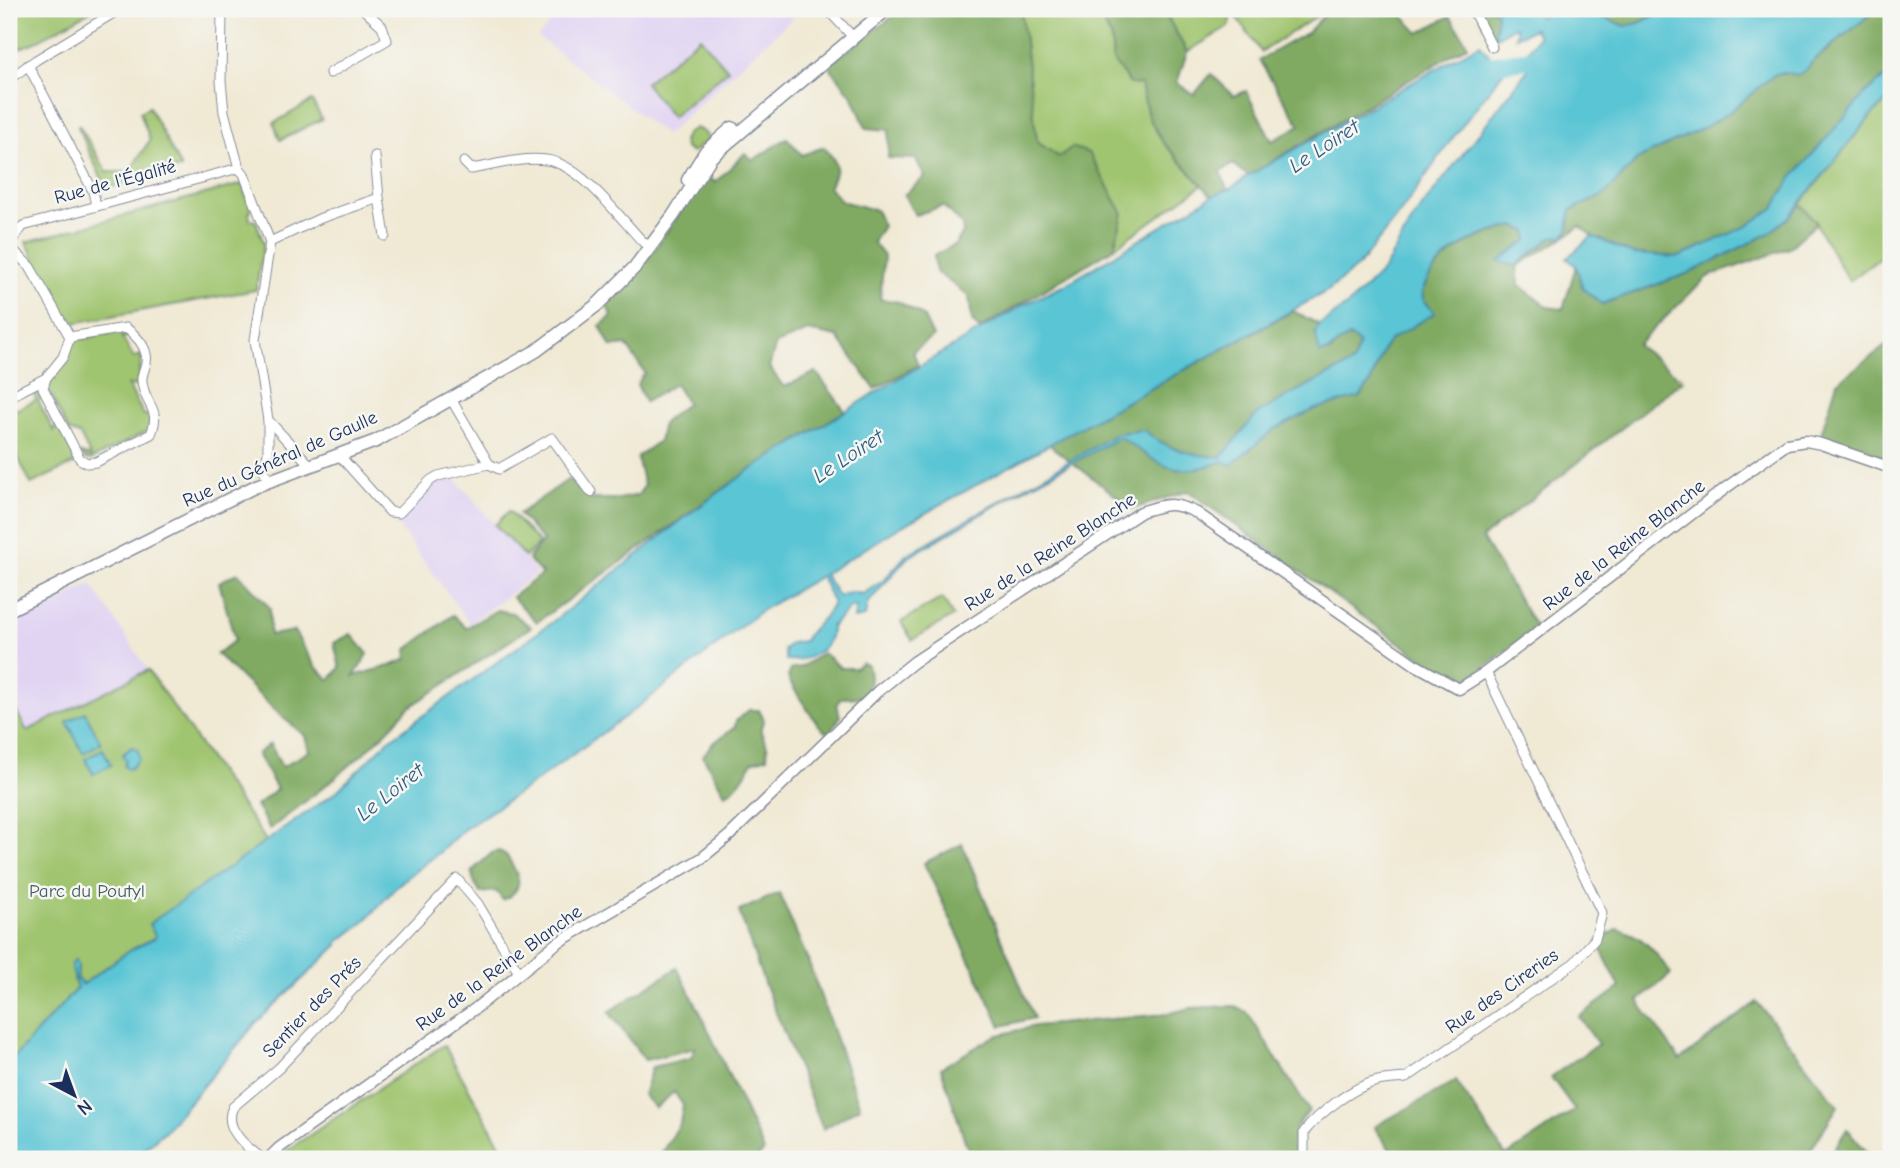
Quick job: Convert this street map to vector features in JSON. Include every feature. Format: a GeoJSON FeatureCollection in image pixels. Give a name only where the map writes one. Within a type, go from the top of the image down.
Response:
{"type":"FeatureCollection","features":[{"type":"Feature","properties":{"kind":"main road","name":"Rue du Général de Gaulle"},"geometry":{"type":"LineString","coordinates":[[9,610],[268,480],[376,441],[536,351],[597,305],[635,267],[706,151],[850,34],[876,9]]}},
{"type":"Feature","properties":{"kind":"main road","name":"Rue du Général de Gaulle"},"geometry":{"type":"LineString","coordinates":[[850,34],[887,9]]}},
{"type":"Feature","properties":{"kind":"street"},"geometry":{"type":"LineString","coordinates":[[9,79],[120,9]]}},
{"type":"Feature","properties":{"kind":"street"},"geometry":{"type":"LineString","coordinates":[[222,9],[221,81],[224,112],[239,168],[244,174],[270,242],[255,340],[268,420],[268,453],[264,470],[268,480]]}},
{"type":"Feature","properties":{"kind":"street"},"geometry":{"type":"LineString","coordinates":[[330,73],[387,40],[383,26],[363,9]]}},
{"type":"Feature","properties":{"kind":"street"},"geometry":{"type":"LineString","coordinates":[[827,9],[850,34]]}},
{"type":"Feature","properties":{"kind":"street"},"geometry":{"type":"LineString","coordinates":[[1472,9],[1492,47]]}},
{"type":"Feature","properties":{"kind":"street"},"geometry":{"type":"LineString","coordinates":[[29,65],[93,191],[96,206]]}},
{"type":"Feature","properties":{"kind":"street"},"geometry":{"type":"LineString","coordinates":[[375,156],[384,236]]}},
{"type":"Feature","properties":{"kind":"street"},"geometry":{"type":"LineString","coordinates":[[464,162],[471,169],[526,160],[560,163],[585,180],[648,246]]}},
{"type":"Feature","properties":{"kind":"street","name":"Rue de l'Égalité"},"geometry":{"type":"LineString","coordinates":[[9,245],[23,226],[239,168]]}},
{"type":"Feature","properties":{"kind":"street"},"geometry":{"type":"LineString","coordinates":[[270,242],[321,218],[379,198]]}},
{"type":"Feature","properties":{"kind":"street"},"geometry":{"type":"LineString","coordinates":[[9,245],[30,267],[70,337],[63,357],[46,378],[43,387],[80,459],[87,463],[96,462],[151,434],[155,424],[155,412],[144,394],[141,378],[146,354],[134,334],[126,328],[70,337]]}},
{"type":"Feature","properties":{"kind":"street"},"geometry":{"type":"LineString","coordinates":[[9,397],[46,378]]}},
{"type":"Feature","properties":{"kind":"street"},"geometry":{"type":"LineString","coordinates":[[451,399],[489,464],[499,469],[552,438],[591,492]]}},
{"type":"Feature","properties":{"kind":"street"},"geometry":{"type":"LineString","coordinates":[[268,420],[309,464]]}},
{"type":"Feature","properties":{"kind":"street","name":"Rue de la Reine Blanche"},"geometry":{"type":"LineString","coordinates":[[265,1159],[476,1008],[567,936],[702,858],[730,835],[878,691],[914,662],[1141,512],[1167,503],[1183,506],[1196,513],[1414,664],[1459,689],[1486,673],[1727,487],[1787,444],[1821,444],[1891,468]]}},
{"type":"Feature","properties":{"kind":"street"},"geometry":{"type":"LineString","coordinates":[[339,455],[390,512],[399,513],[431,480],[489,464]]}},
{"type":"Feature","properties":{"kind":"street","name":"Rue des Cireries"},"geometry":{"type":"LineString","coordinates":[[1304,1159],[1304,1132],[1320,1114],[1362,1087],[1377,1081],[1406,1078],[1574,963],[1595,939],[1602,913],[1486,673]]}},
{"type":"Feature","properties":{"kind":"street","name":"Sentier des Prés"},"geometry":{"type":"LineString","coordinates":[[265,1159],[247,1146],[229,1123],[233,1107],[279,1068],[457,879],[478,904],[519,973]]}},
{"type":"Feature","properties":{"kind":"shaded area"},"geometry":{"type":"Polygon","coordinates":[[[548,9],[802,9],[666,135],[538,37],[553,20],[548,9]]]}},
{"type":"Feature","properties":{"kind":"shaded area"},"geometry":{"type":"Polygon","coordinates":[[[452,475],[537,573],[470,624],[396,523],[432,484],[441,477],[452,475]]]}},
{"type":"Feature","properties":{"kind":"shaded area"},"geometry":{"type":"Polygon","coordinates":[[[91,584],[148,670],[27,731],[9,698],[9,623],[91,584]]]}},
{"type":"Feature","properties":{"kind":"green space"},"geometry":{"type":"Polygon","coordinates":[[[9,9],[94,9],[31,44],[9,52],[9,9]]]}},
{"type":"Feature","properties":{"kind":"green space"},"geometry":{"type":"Polygon","coordinates":[[[903,9],[1021,9],[1037,142],[1059,157],[1072,147],[1089,153],[1123,214],[1114,248],[979,329],[972,321],[969,296],[936,272],[934,255],[955,245],[963,233],[962,224],[943,206],[915,215],[904,195],[925,177],[916,159],[888,158],[889,130],[866,128],[853,97],[828,65],[903,9]]]}},
{"type":"Feature","properties":{"kind":"green space"},"geometry":{"type":"Polygon","coordinates":[[[1095,9],[1163,9],[1187,52],[1177,83],[1194,95],[1211,74],[1234,96],[1246,91],[1272,141],[1300,125],[1259,60],[1308,32],[1330,9],[1396,9],[1419,33],[1450,16],[1468,45],[1248,176],[1233,164],[1221,172],[1227,190],[1212,196],[1162,141],[1148,116],[1141,85],[1130,84],[1113,61],[1111,36],[1095,9]]]}},
{"type":"Feature","properties":{"kind":"green space"},"geometry":{"type":"Polygon","coordinates":[[[1096,9],[1111,37],[1113,61],[1141,84],[1148,116],[1162,141],[1202,185],[1114,248],[1122,214],[1059,157],[1037,142],[1021,11],[1096,9]]]}},
{"type":"Feature","properties":{"kind":"green space"},"geometry":{"type":"Polygon","coordinates":[[[1163,9],[1224,9],[1231,20],[1228,27],[1187,52],[1163,9]]]}},
{"type":"Feature","properties":{"kind":"green space"},"geometry":{"type":"Polygon","coordinates":[[[1231,9],[1323,9],[1325,11],[1261,52],[1231,9]]]}},
{"type":"Feature","properties":{"kind":"green space"},"geometry":{"type":"Polygon","coordinates":[[[1477,9],[1494,9],[1497,13],[1495,38],[1483,24],[1477,9]]]}},
{"type":"Feature","properties":{"kind":"green space"},"geometry":{"type":"Polygon","coordinates":[[[1580,9],[1669,9],[1639,23],[1625,26],[1580,9]]]}},
{"type":"Feature","properties":{"kind":"green space"},"geometry":{"type":"Polygon","coordinates":[[[1877,9],[1891,9],[1891,72],[1865,94],[1791,179],[1774,208],[1747,226],[1679,257],[1633,254],[1592,236],[1580,226],[1517,267],[1519,285],[1547,307],[1563,309],[1576,266],[1583,289],[1602,304],[1692,272],[1768,234],[1800,204],[1817,223],[1789,248],[1707,277],[1637,345],[1683,380],[1482,538],[1536,628],[1460,686],[1188,491],[1133,509],[1048,444],[1293,311],[1320,325],[1315,332],[1330,352],[1343,338],[1351,337],[1359,344],[1353,363],[1256,415],[1231,464],[1275,429],[1315,409],[1360,397],[1370,383],[1390,340],[1435,313],[1424,301],[1423,287],[1438,265],[1457,249],[1479,237],[1515,226],[1527,231],[1528,240],[1541,247],[1552,237],[1563,236],[1568,231],[1571,210],[1604,195],[1638,159],[1705,127],[1731,111],[1775,74],[1790,72],[1810,64],[1877,9]]]}},
{"type":"Feature","properties":{"kind":"green space"},"geometry":{"type":"Polygon","coordinates":[[[700,37],[728,70],[672,117],[645,83],[700,37]]]}},
{"type":"Feature","properties":{"kind":"green space"},"geometry":{"type":"Polygon","coordinates":[[[1891,97],[1891,250],[1849,281],[1800,204],[1870,117],[1891,97]]]}},
{"type":"Feature","properties":{"kind":"green space"},"geometry":{"type":"Polygon","coordinates":[[[312,101],[322,119],[280,140],[274,123],[312,101]]]}},
{"type":"Feature","properties":{"kind":"green space"},"geometry":{"type":"Polygon","coordinates":[[[149,107],[181,168],[112,187],[104,184],[79,125],[107,172],[129,172],[150,140],[140,112],[149,107]]]}},
{"type":"Feature","properties":{"kind":"green space"},"geometry":{"type":"Polygon","coordinates":[[[696,128],[704,132],[709,139],[692,153],[685,148],[683,141],[687,133],[696,128]]]}},
{"type":"Feature","properties":{"kind":"green space"},"geometry":{"type":"Polygon","coordinates":[[[787,138],[802,155],[824,147],[836,166],[829,187],[841,201],[876,210],[883,226],[873,242],[884,256],[880,299],[899,302],[923,316],[933,337],[913,351],[918,365],[875,389],[837,337],[808,331],[776,344],[769,367],[784,387],[816,372],[845,411],[747,472],[537,622],[512,597],[542,574],[528,559],[543,541],[519,514],[569,479],[589,499],[619,499],[638,495],[644,486],[637,457],[659,441],[663,423],[687,403],[675,384],[645,402],[637,384],[645,373],[626,345],[611,347],[600,326],[612,316],[606,305],[643,266],[705,176],[716,182],[745,153],[753,160],[787,138]]]}},
{"type":"Feature","properties":{"kind":"green space"},"geometry":{"type":"Polygon","coordinates":[[[242,184],[251,210],[250,220],[256,221],[264,244],[256,290],[68,324],[26,242],[242,184]]]}},
{"type":"Feature","properties":{"kind":"green space"},"geometry":{"type":"Polygon","coordinates":[[[126,331],[132,337],[122,337],[134,358],[141,355],[142,359],[137,386],[128,385],[143,414],[152,417],[148,431],[91,460],[85,459],[81,454],[91,457],[80,435],[68,431],[48,389],[51,379],[66,359],[74,340],[126,331]]]}},
{"type":"Feature","properties":{"kind":"green space"},"geometry":{"type":"Polygon","coordinates":[[[1891,342],[1891,460],[1820,437],[1837,382],[1891,342]]]}},
{"type":"Feature","properties":{"kind":"green space"},"geometry":{"type":"Polygon","coordinates":[[[34,392],[42,393],[39,403],[54,431],[59,423],[75,463],[31,484],[9,439],[9,409],[13,406],[16,410],[36,400],[34,392]]]}},
{"type":"Feature","properties":{"kind":"green space"},"geometry":{"type":"Polygon","coordinates":[[[509,511],[539,543],[525,557],[495,525],[509,511]]]}},
{"type":"Feature","properties":{"kind":"green space"},"geometry":{"type":"Polygon","coordinates":[[[238,573],[270,608],[270,635],[294,631],[315,666],[330,680],[340,668],[334,643],[351,634],[368,654],[354,676],[407,659],[406,650],[453,615],[466,628],[497,610],[512,613],[531,627],[407,709],[359,757],[270,829],[256,806],[277,789],[257,754],[270,744],[282,767],[309,751],[305,736],[217,654],[235,640],[219,582],[238,573]]]}},
{"type":"Feature","properties":{"kind":"green space"},"geometry":{"type":"Polygon","coordinates":[[[942,598],[953,616],[912,640],[901,622],[942,598]]]}},
{"type":"Feature","properties":{"kind":"green space"},"geometry":{"type":"Polygon","coordinates":[[[823,653],[841,668],[855,668],[862,663],[868,665],[870,678],[863,697],[841,698],[837,704],[840,717],[827,733],[806,707],[788,677],[791,669],[801,667],[823,653]]]}},
{"type":"Feature","properties":{"kind":"green space","name":"Parc du Poutyl"},"geometry":{"type":"Polygon","coordinates":[[[148,670],[267,842],[150,924],[156,937],[127,952],[82,985],[77,978],[78,964],[74,980],[77,988],[9,1063],[9,698],[27,731],[148,670]]]}},
{"type":"Feature","properties":{"kind":"green space"},"geometry":{"type":"Polygon","coordinates":[[[749,710],[759,710],[764,720],[761,731],[767,747],[767,757],[752,762],[737,785],[725,794],[703,756],[711,745],[735,727],[736,721],[749,710]]]}},
{"type":"Feature","properties":{"kind":"green space"},"geometry":{"type":"Polygon","coordinates":[[[962,844],[1034,1018],[1001,1026],[924,863],[962,844]]]}},
{"type":"Feature","properties":{"kind":"green space"},"geometry":{"type":"Polygon","coordinates":[[[499,851],[508,857],[518,880],[514,892],[503,900],[496,891],[480,893],[472,871],[492,853],[499,851]]]}},
{"type":"Feature","properties":{"kind":"green space"},"geometry":{"type":"Polygon","coordinates":[[[779,893],[807,958],[860,1107],[823,1129],[764,983],[739,911],[779,893]]]}},
{"type":"Feature","properties":{"kind":"green space"},"geometry":{"type":"Polygon","coordinates":[[[1618,929],[1642,940],[1671,974],[1638,1001],[1680,1060],[1757,1002],[1838,1106],[1805,1159],[1397,1159],[1374,1127],[1456,1081],[1506,1156],[1575,1110],[1551,1077],[1598,1044],[1579,1017],[1620,987],[1597,942],[1618,929]]]}},
{"type":"Feature","properties":{"kind":"green space"},"geometry":{"type":"Polygon","coordinates":[[[677,968],[764,1151],[757,1159],[668,1159],[662,1152],[680,1124],[683,1105],[674,1092],[655,1108],[643,1095],[652,1067],[691,1058],[695,1048],[645,1060],[609,1012],[677,968]]]}},
{"type":"Feature","properties":{"kind":"green space"},"geometry":{"type":"Polygon","coordinates":[[[1233,1006],[1247,1012],[1309,1111],[1295,1128],[1295,1159],[1153,1159],[1151,1156],[1147,1159],[971,1159],[941,1068],[995,1036],[1035,1026],[1166,1014],[1191,1008],[1233,1006]]]}},
{"type":"Feature","properties":{"kind":"green space"},"geometry":{"type":"Polygon","coordinates":[[[444,1045],[508,1159],[284,1159],[286,1151],[444,1045]]]}},
{"type":"Feature","properties":{"kind":"green space"},"geometry":{"type":"Polygon","coordinates":[[[1847,1129],[1873,1159],[1828,1159],[1847,1129]]]}},
{"type":"Feature","properties":{"kind":"water"},"geometry":{"type":"Polygon","coordinates":[[[1494,9],[1524,9],[1540,17],[1554,9],[1580,9],[1625,26],[1639,23],[1669,9],[1877,9],[1815,59],[1806,70],[1797,75],[1783,72],[1774,75],[1731,111],[1705,127],[1638,159],[1604,195],[1571,210],[1568,231],[1563,236],[1552,237],[1515,266],[1499,261],[1528,240],[1527,231],[1515,226],[1488,233],[1451,253],[1432,273],[1424,287],[1422,297],[1435,313],[1390,340],[1370,383],[1360,397],[1315,409],[1275,429],[1231,465],[1223,461],[1191,469],[1168,467],[1120,437],[1022,490],[907,558],[867,604],[865,617],[854,619],[856,607],[850,608],[831,627],[823,649],[810,657],[786,660],[784,649],[791,643],[804,641],[830,609],[833,602],[821,576],[762,610],[630,713],[531,785],[463,830],[399,884],[363,923],[338,942],[338,945],[255,1024],[166,1130],[132,1159],[9,1159],[9,1063],[77,988],[71,965],[75,960],[78,964],[77,978],[82,985],[127,952],[156,937],[149,924],[337,791],[388,741],[551,623],[747,472],[1025,304],[1065,285],[1212,196],[1232,188],[1248,176],[1480,44],[1503,72],[1358,266],[1329,290],[902,526],[824,574],[838,596],[852,592],[863,594],[884,580],[906,555],[1118,433],[1144,430],[1161,442],[1180,450],[1221,457],[1256,415],[1353,363],[1359,344],[1351,337],[1320,354],[1315,332],[1320,325],[1349,304],[1384,269],[1415,216],[1536,59],[1528,51],[1538,36],[1534,29],[1515,37],[1517,30],[1514,26],[1495,38],[1497,14],[1494,9]]]}},
{"type":"Feature","properties":{"kind":"water"},"geometry":{"type":"Polygon","coordinates":[[[1891,72],[1891,97],[1870,117],[1790,216],[1768,234],[1692,272],[1602,304],[1583,289],[1576,266],[1567,258],[1592,236],[1633,254],[1679,257],[1747,226],[1774,208],[1791,179],[1865,94],[1891,72]]]}},
{"type":"Feature","properties":{"kind":"water"},"geometry":{"type":"Polygon","coordinates":[[[85,712],[101,743],[83,753],[67,722],[85,712]]]}},
{"type":"Feature","properties":{"kind":"water"},"geometry":{"type":"Polygon","coordinates":[[[132,747],[138,750],[139,759],[127,769],[124,766],[126,759],[123,754],[132,747]]]}},
{"type":"Feature","properties":{"kind":"water"},"geometry":{"type":"Polygon","coordinates":[[[103,749],[111,765],[93,774],[85,759],[103,749]]]}},
{"type":"Feature","properties":{"kind":"waterway","name":"Le Loiret"},"geometry":{"type":"LineString","coordinates":[[1477,74],[1491,65],[1558,55]]}}]}
